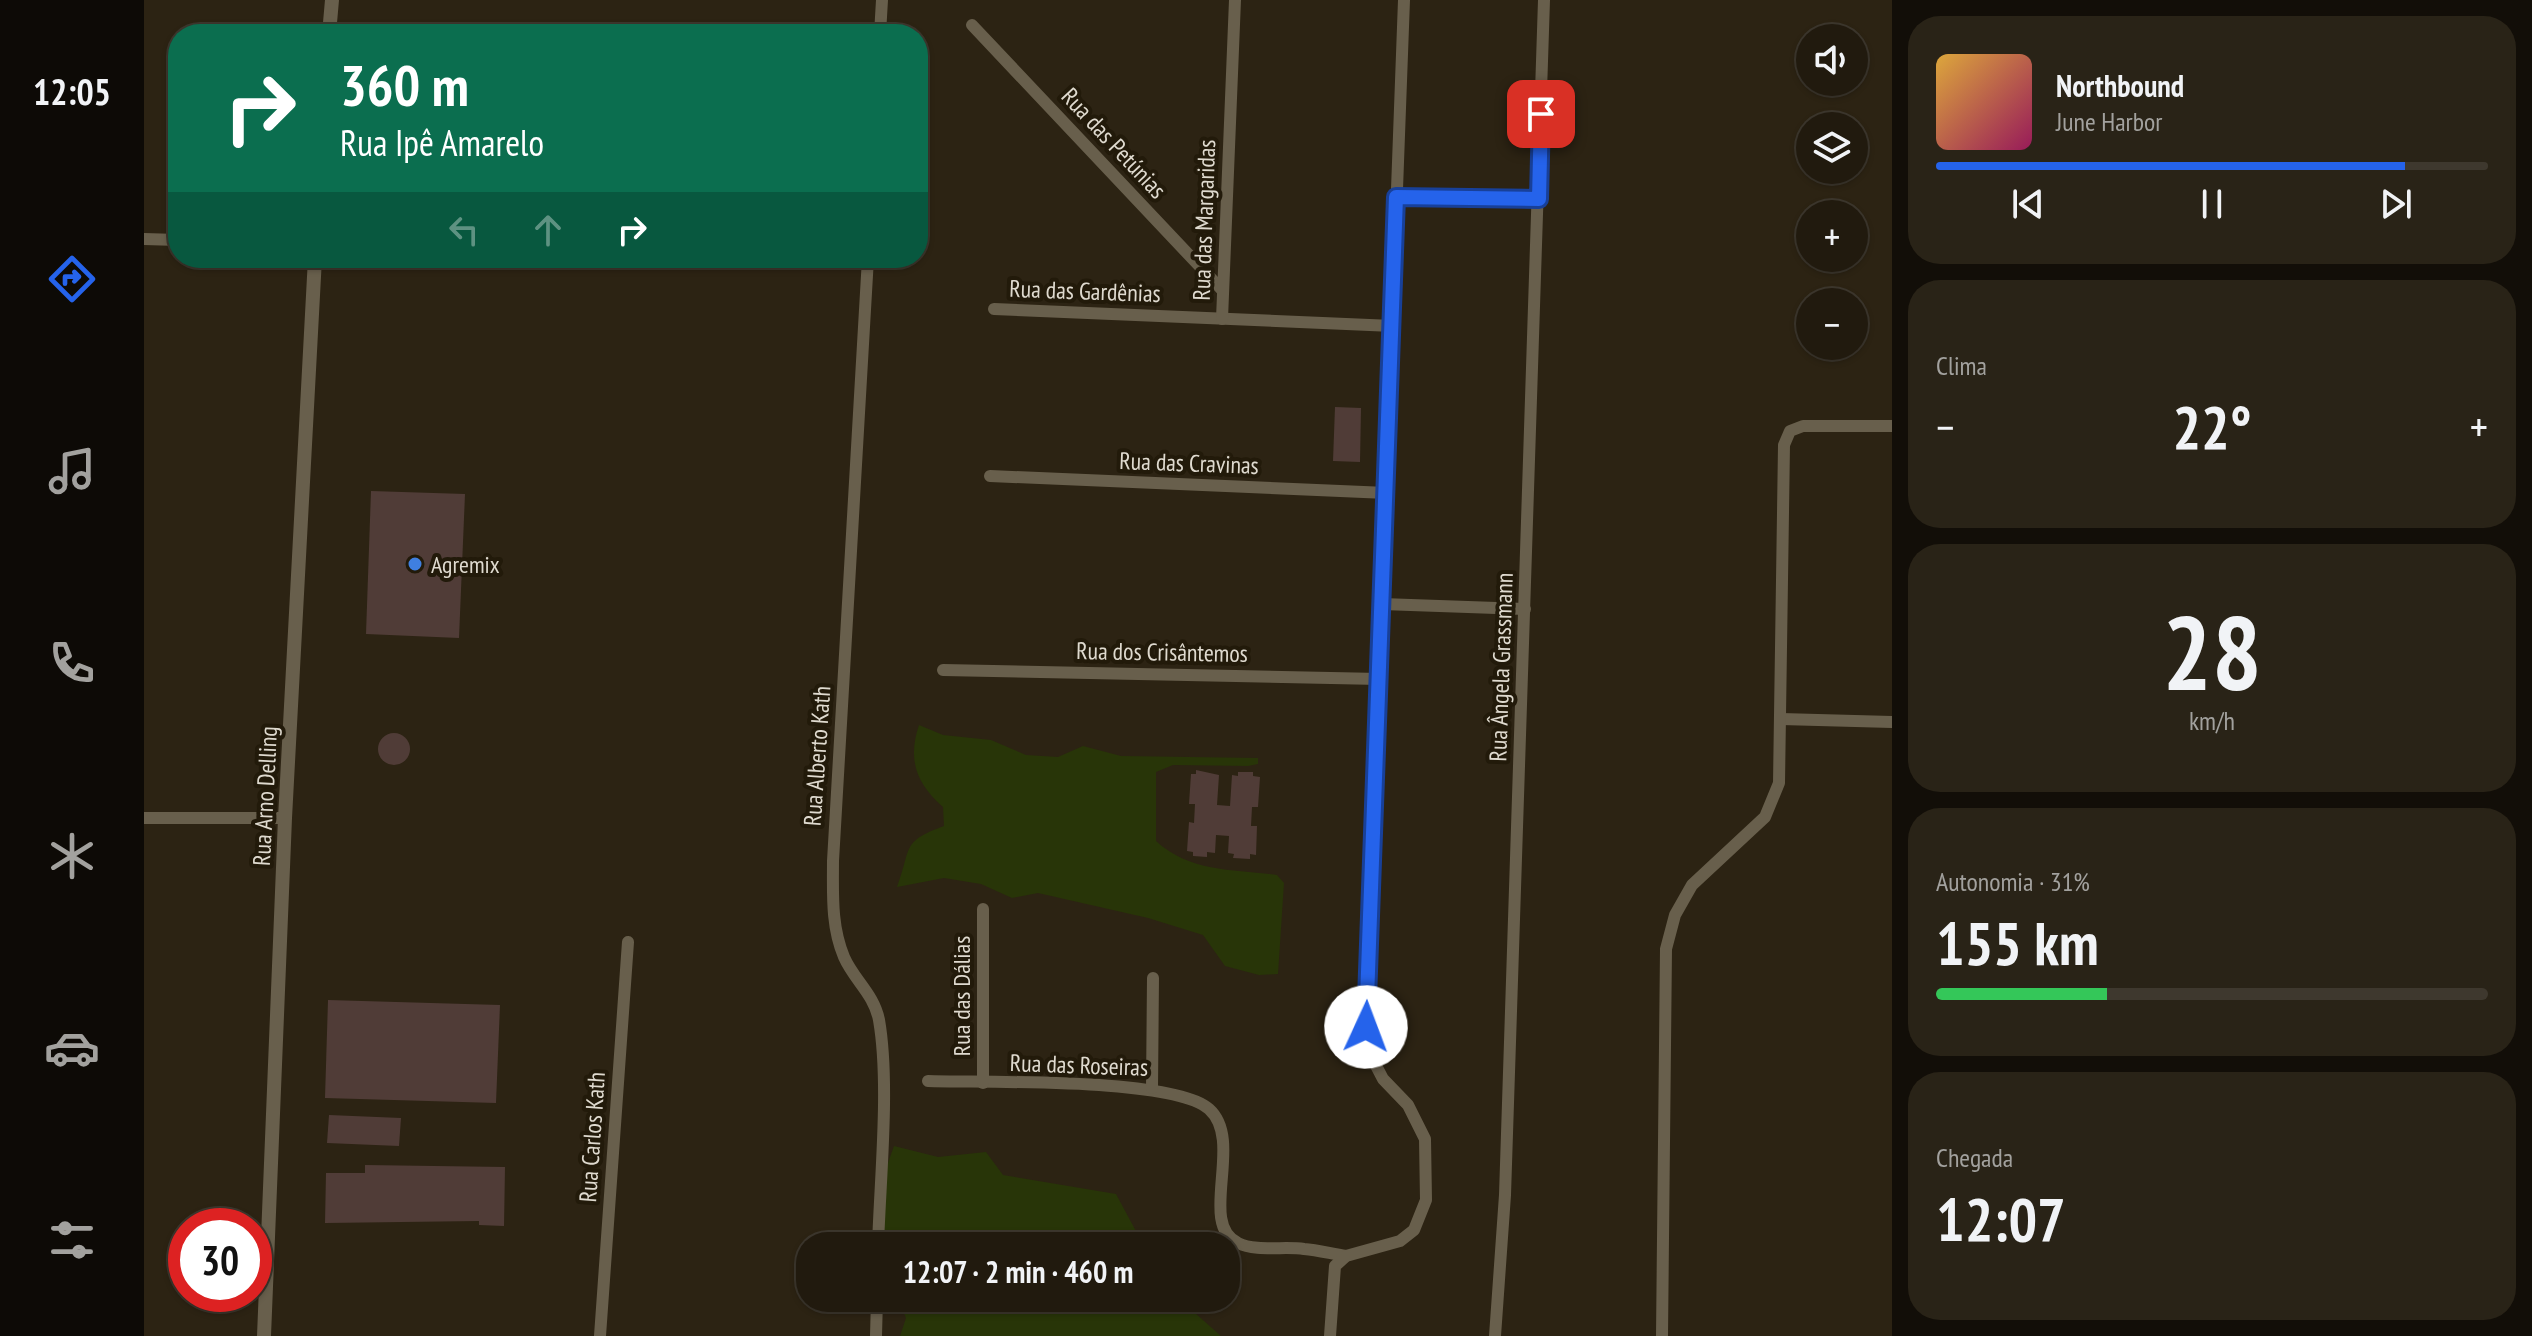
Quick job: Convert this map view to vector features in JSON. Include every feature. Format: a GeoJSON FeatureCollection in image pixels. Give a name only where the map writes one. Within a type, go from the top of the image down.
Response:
{"type":"FeatureCollection","features":[{"type":"Feature","properties":{"kind":"street"},"geometry":{"type":"LineString","coordinates":[[330,24],[332,0]]}},
{"type":"Feature","properties":{"kind":"street"},"geometry":{"type":"LineString","coordinates":[[881,24],[882,0]]}},
{"type":"Feature","properties":{"kind":"street","name":"Rua das Margaridas"},"geometry":{"type":"LineString","coordinates":[[1235,0],[1222,319],[1393,326]]}},
{"type":"Feature","properties":{"kind":"street"},"geometry":{"type":"LineString","coordinates":[[1330,1336],[1335,1266],[1346,1256],[1381,1248],[1407,1236],[1423,1216],[1426,1200],[1425,1139],[1408,1105],[1383,1079],[1371,1056],[1366,1027],[1404,0]]}},
{"type":"Feature","properties":{"kind":"street","name":"Rua Ângela Grassmann"},"geometry":{"type":"LineString","coordinates":[[1495,1336],[1505,1195],[1544,0]]}},
{"type":"Feature","properties":{"kind":"street","name":"Rua das Petúnias"},"geometry":{"type":"LineString","coordinates":[[972,25],[1223,291]]}},
{"type":"Feature","properties":{"kind":"street"},"geometry":{"type":"LineString","coordinates":[[1396,197],[1539,199]]}},
{"type":"Feature","properties":{"kind":"street"},"geometry":{"type":"LineString","coordinates":[[144,239],[168,240]]}},
{"type":"Feature","properties":{"kind":"street","name":"Rua Arno Delling"},"geometry":{"type":"LineString","coordinates":[[264,1336],[285,818],[314,268]]}},
{"type":"Feature","properties":{"kind":"street","name":"Rua Alberto Kath"},"geometry":{"type":"LineString","coordinates":[[867,268],[833,861],[834,926],[845,960],[870,994],[879,1019],[882,1097],[878,1232]]}},
{"type":"Feature","properties":{"kind":"street","name":"Rua das Gardênias"},"geometry":{"type":"LineString","coordinates":[[994,309],[1222,319]]}},
{"type":"Feature","properties":{"kind":"street"},"geometry":{"type":"LineString","coordinates":[[1662,1336],[1666,949],[1675,915],[1692,885],[1765,817],[1779,783],[1784,445],[1790,431],[1803,426],[1892,426]]}},
{"type":"Feature","properties":{"kind":"street","name":"Rua das Cravinas"},"geometry":{"type":"LineString","coordinates":[[990,476],[1387,493]]}},
{"type":"Feature","properties":{"kind":"street"},"geometry":{"type":"LineString","coordinates":[[1382,604],[1525,609]]}},
{"type":"Feature","properties":{"kind":"street","name":"Rua dos Crisântemos"},"geometry":{"type":"LineString","coordinates":[[943,670],[1380,679]]}},
{"type":"Feature","properties":{"kind":"street"},"geometry":{"type":"LineString","coordinates":[[1781,719],[1892,722]]}},
{"type":"Feature","properties":{"kind":"street"},"geometry":{"type":"LineString","coordinates":[[144,818],[285,818]]}},
{"type":"Feature","properties":{"kind":"street","name":"Rua das Dálias"},"geometry":{"type":"LineString","coordinates":[[983,909],[983,1083]]}},
{"type":"Feature","properties":{"kind":"street","name":"Rua Carlos Kath"},"geometry":{"type":"LineString","coordinates":[[600,1336],[628,942]]}},
{"type":"Feature","properties":{"kind":"street"},"geometry":{"type":"LineString","coordinates":[[1152,1088],[1153,978]]}},
{"type":"Feature","properties":{"kind":"street","name":"Rua das Roseiras"},"geometry":{"type":"LineString","coordinates":[[928,1081],[1152,1088],[1193,1098],[1211,1110],[1225,1131],[1220,1211],[1230,1238],[1240,1245],[1304,1249],[1346,1256]]}},
{"type":"Feature","properties":{"kind":"street"},"geometry":{"type":"LineString","coordinates":[[876,1336],[877,1312]]}},
{"type":"Feature","properties":{"kind":"green space"},"geometry":{"type":"Polygon","coordinates":[[[919,725],[943,735],[991,740],[1026,755],[1058,757],[1083,746],[1121,756],[1258,758],[1258,764],[1248,766],[1173,765],[1156,772],[1156,841],[1169,851],[1198,864],[1277,875],[1284,883],[1278,974],[1259,975],[1225,966],[1203,935],[1148,918],[1038,893],[1012,898],[981,884],[944,878],[897,887],[914,842],[944,826],[943,807],[927,790],[914,761],[919,725]]]}},
{"type":"Feature","properties":{"kind":"green space"},"geometry":{"type":"Polygon","coordinates":[[[894,1146],[938,1157],[986,1152],[1003,1175],[1116,1194],[1136,1232],[884,1232],[885,1171],[894,1146]]]}},
{"type":"Feature","properties":{"kind":"green space"},"geometry":{"type":"Polygon","coordinates":[[[904,1312],[1194,1312],[1221,1336],[900,1336],[906,1318],[904,1312]]]}},
{"type":"Feature","properties":{"kind":"building"},"geometry":{"type":"Polygon","coordinates":[[[1335,407],[1361,408],[1360,462],[1333,461],[1335,407]]]}},
{"type":"Feature","properties":{"kind":"building","name":"Agremix"},"geometry":{"type":"Polygon","coordinates":[[[371,491],[465,494],[459,638],[366,634],[371,491]]]}},
{"type":"Feature","properties":{"kind":"building"},"geometry":{"type":"Polygon","coordinates":[[[394,733],[405,738],[410,749],[405,760],[394,765],[383,760],[378,749],[383,738],[394,733]]]}},
{"type":"Feature","properties":{"kind":"building"},"geometry":{"type":"Polygon","coordinates":[[[1196,770],[1219,775],[1217,805],[1230,806],[1232,775],[1253,772],[1253,776],[1260,777],[1258,807],[1252,807],[1251,826],[1257,826],[1256,855],[1250,854],[1250,859],[1233,858],[1234,854],[1228,853],[1229,836],[1216,835],[1215,853],[1207,852],[1207,857],[1193,856],[1193,852],[1187,851],[1189,822],[1194,823],[1195,804],[1189,804],[1191,774],[1196,774],[1196,770]]]}},
{"type":"Feature","properties":{"kind":"building"},"geometry":{"type":"Polygon","coordinates":[[[328,1000],[500,1005],[496,1103],[325,1098],[328,1000]]]}},
{"type":"Feature","properties":{"kind":"building"},"geometry":{"type":"Polygon","coordinates":[[[329,1115],[401,1118],[399,1146],[327,1143],[329,1115]]]}},
{"type":"Feature","properties":{"kind":"building"},"geometry":{"type":"Polygon","coordinates":[[[365,1165],[505,1167],[504,1226],[479,1225],[479,1221],[325,1223],[326,1173],[365,1173],[365,1165]]]}},
{"type":"Feature","properties":{"kind":"place","name":"Agremix"},"geometry":{"type":"Point","coordinates":[415,564]}},
{"type":"Feature","properties":{"kind":"route"},"geometry":{"type":"LineString","coordinates":[[1366,1027],[1396,197],[1539,199],[1541,114]]}}]}
